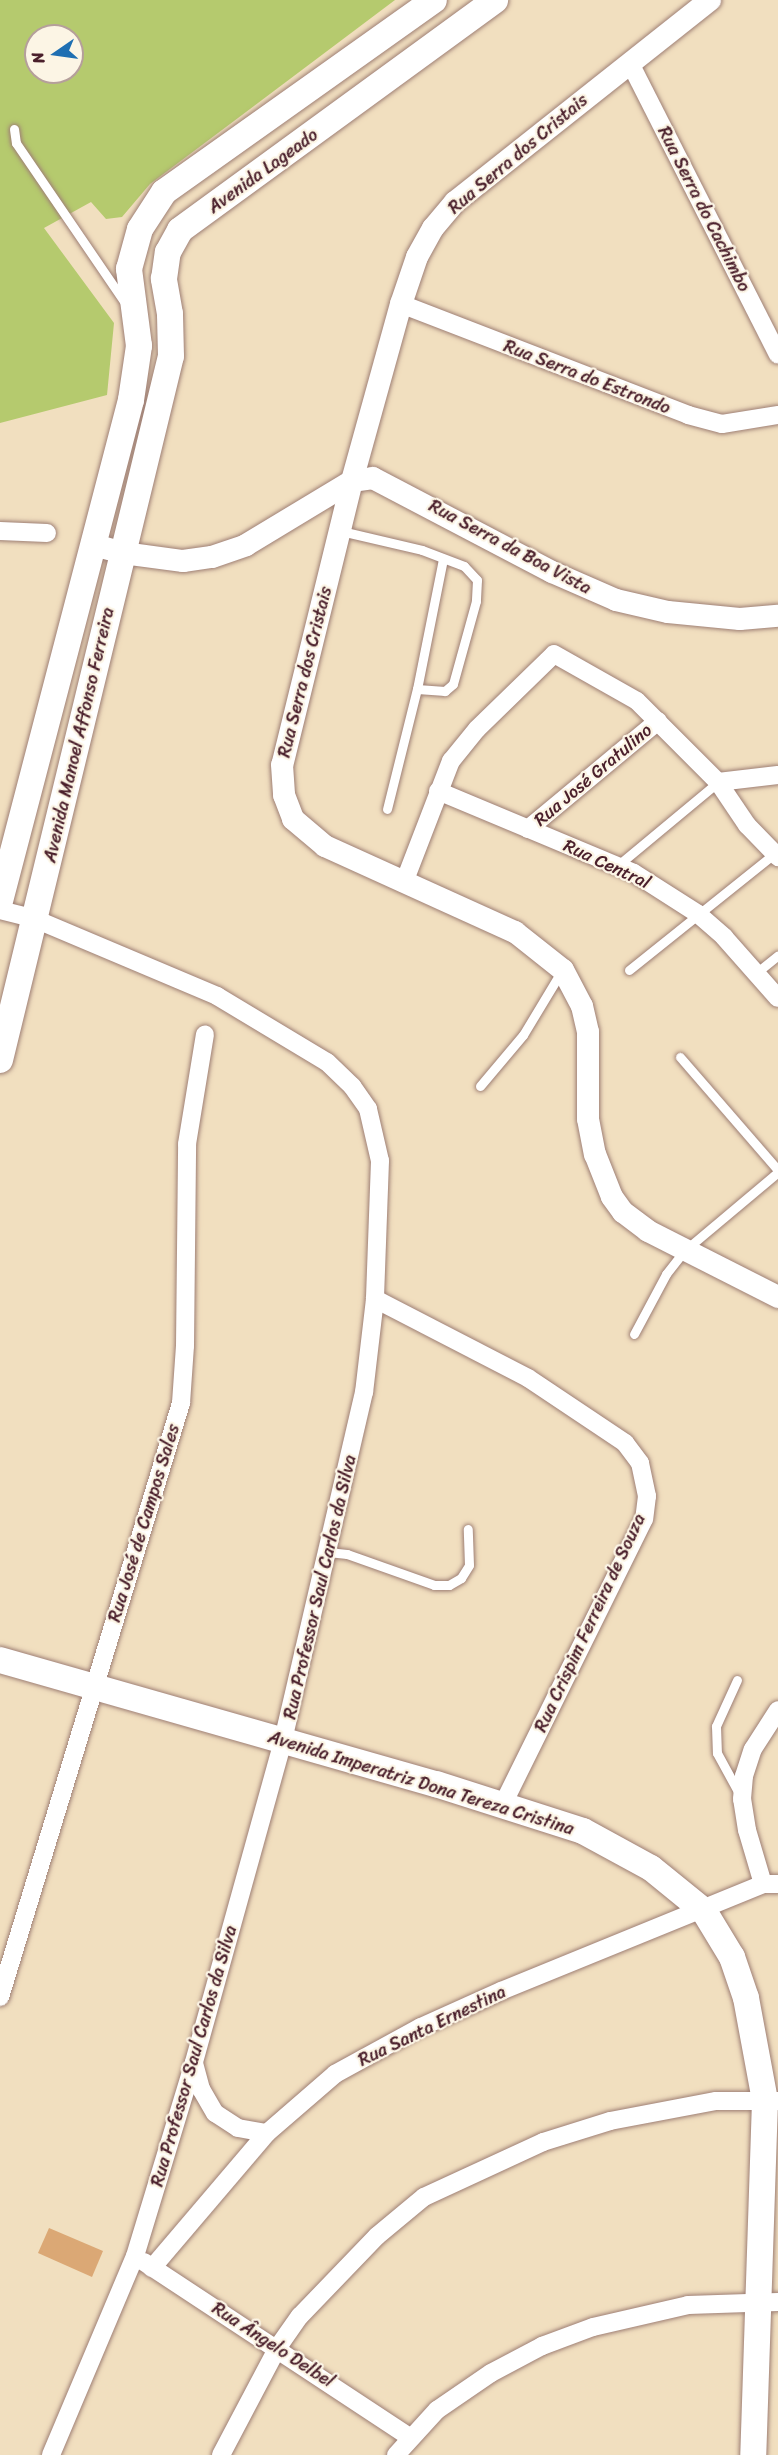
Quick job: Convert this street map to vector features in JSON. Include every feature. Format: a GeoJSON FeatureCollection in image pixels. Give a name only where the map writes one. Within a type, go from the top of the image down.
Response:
{"type":"FeatureCollection","features":[{"type":"Feature","properties":{"kind":"main road"},"geometry":{"type":"LineString","coordinates":[[136,318],[130,286],[131,257],[151,208],[164,192],[434,0]]}},
{"type":"Feature","properties":{"kind":"main road","name":"Avenida Lageado"},"geometry":{"type":"LineString","coordinates":[[180,230],[495,0]]}},
{"type":"Feature","properties":{"kind":"main road"},"geometry":{"type":"LineString","coordinates":[[151,208],[180,230]]}},
{"type":"Feature","properties":{"kind":"main road","name":"Avenida Manoel Affonso Ferreira"},"geometry":{"type":"LineString","coordinates":[[0,1060],[123,553],[160,411],[172,345],[165,264],[180,230]]}},
{"type":"Feature","properties":{"kind":"main road","name":"Avenida Manoel Affonso Ferreira"},"geometry":{"type":"LineString","coordinates":[[0,901],[132,399],[139,346],[136,318]]}},
{"type":"Feature","properties":{"kind":"main road","name":"Avenida Imperatriz Dona Tereza Cristina"},"geometry":{"type":"LineString","coordinates":[[0,1660],[503,1804],[583,1831],[651,1868],[704,1911],[732,1957],[746,1998],[772,2101],[768,2302],[753,2455]]}},
{"type":"Feature","properties":{"kind":"street","name":"Rua Serra dos Cristais"},"geometry":{"type":"LineString","coordinates":[[710,0],[455,202],[433,228],[417,257],[401,304],[339,530],[282,765],[284,795],[293,819],[325,846],[405,880],[515,932],[562,970],[582,1006],[588,1032],[588,1119],[604,1181],[624,1212],[684,1251],[774,1290]]}},
{"type":"Feature","properties":{"kind":"street","name":"Rua Serra do Cachimbo"},"geometry":{"type":"LineString","coordinates":[[630,63],[778,355]]}},
{"type":"Feature","properties":{"kind":"street","name":"Rua Serra do Estrondo"},"geometry":{"type":"LineString","coordinates":[[401,304],[688,415],[722,424],[778,415]]}},
{"type":"Feature","properties":{"kind":"street","name":"Rua Serra da Boa Vista"},"geometry":{"type":"LineString","coordinates":[[352,481],[383,480],[552,572],[616,600],[668,612],[728,618],[778,616]]}},
{"type":"Feature","properties":{"kind":"street"},"geometry":{"type":"LineString","coordinates":[[94,545],[123,553],[183,561],[212,557],[246,545],[352,481]]}},
{"type":"Feature","properties":{"kind":"street"},"geometry":{"type":"LineString","coordinates":[[0,531],[47,533]]}},
{"type":"Feature","properties":{"kind":"street"},"geometry":{"type":"LineString","coordinates":[[405,880],[451,761],[477,729],[554,654],[614,685],[658,721],[718,782],[747,825],[776,856]]}},
{"type":"Feature","properties":{"kind":"street","name":"Rua José Gratulino"},"geometry":{"type":"LineString","coordinates":[[528,829],[658,721]]}},
{"type":"Feature","properties":{"kind":"street"},"geometry":{"type":"LineString","coordinates":[[718,782],[778,775]]}},
{"type":"Feature","properties":{"kind":"street","name":"Rua Central"},"geometry":{"type":"LineString","coordinates":[[438,791],[617,866],[698,914],[778,998]]}},
{"type":"Feature","properties":{"kind":"street","name":"Rua Professor Saul Carlos da Silva"},"geometry":{"type":"LineString","coordinates":[[0,910],[35,919],[217,996],[327,1062],[352,1086],[368,1109],[380,1161],[375,1299],[364,1392],[283,1741],[194,2062],[135,2256],[51,2455]]}},
{"type":"Feature","properties":{"kind":"street","name":"Rua José de Campos Sales"},"geometry":{"type":"LineString","coordinates":[[0,1997],[92,1688],[181,1403],[185,1346],[187,1144],[205,1034]]}},
{"type":"Feature","properties":{"kind":"street","name":"Rua Crispim Ferreira de Souza"},"geometry":{"type":"LineString","coordinates":[[375,1299],[528,1378],[625,1443],[640,1463],[647,1496],[644,1519],[503,1804]]}},
{"type":"Feature","properties":{"kind":"street"},"geometry":{"type":"LineString","coordinates":[[770,1884],[742,1799],[744,1776],[753,1749],[778,1710]]}},
{"type":"Feature","properties":{"kind":"street","name":"Rua Santa Ernestina"},"geometry":{"type":"LineString","coordinates":[[152,2268],[267,2133],[335,2074],[421,2027],[501,1991],[770,1884]]}},
{"type":"Feature","properties":{"kind":"street"},"geometry":{"type":"LineString","coordinates":[[194,2062],[201,2089],[215,2113],[238,2128],[267,2133]]}},
{"type":"Feature","properties":{"kind":"street"},"geometry":{"type":"LineString","coordinates":[[221,2455],[278,2347],[300,2316],[377,2236],[424,2197],[470,2173],[543,2142],[610,2121],[716,2101],[772,2101]]}},
{"type":"Feature","properties":{"kind":"street","name":"Rua Ângelo Delbel"},"geometry":{"type":"LineString","coordinates":[[135,2256],[278,2347],[409,2437]]}},
{"type":"Feature","properties":{"kind":"street"},"geometry":{"type":"LineString","coordinates":[[396,2455],[409,2437],[437,2410],[473,2385],[542,2346],[640,2314],[688,2305],[768,2302]]}},
{"type":"Feature","properties":{"kind":"lane"},"geometry":{"type":"LineString","coordinates":[[14,129],[16,143],[136,318]]}},
{"type":"Feature","properties":{"kind":"lane"},"geometry":{"type":"LineString","coordinates":[[339,530],[443,559],[473,573],[477,580],[476,601],[453,684],[445,691],[417,689]]}},
{"type":"Feature","properties":{"kind":"lane"},"geometry":{"type":"LineString","coordinates":[[387,808],[417,689],[443,559]]}},
{"type":"Feature","properties":{"kind":"lane"},"geometry":{"type":"LineString","coordinates":[[617,866],[718,782]]}},
{"type":"Feature","properties":{"kind":"lane"},"geometry":{"type":"LineString","coordinates":[[629,970],[698,914],[776,856]]}},
{"type":"Feature","properties":{"kind":"lane"},"geometry":{"type":"LineString","coordinates":[[756,973],[778,955]]}},
{"type":"Feature","properties":{"kind":"lane"},"geometry":{"type":"LineString","coordinates":[[480,1086],[523,1035],[562,970]]}},
{"type":"Feature","properties":{"kind":"lane"},"geometry":{"type":"LineString","coordinates":[[634,1334],[666,1274],[684,1251],[778,1171],[680,1057]]}},
{"type":"Feature","properties":{"kind":"lane"},"geometry":{"type":"LineString","coordinates":[[328,1552],[347,1554],[434,1586],[449,1585],[461,1578],[470,1565],[468,1529]]}},
{"type":"Feature","properties":{"kind":"lane"},"geometry":{"type":"LineString","coordinates":[[737,1680],[716,1726],[717,1753],[742,1799]]}},
{"type":"Feature","properties":{"kind":"green space"},"geometry":{"type":"Polygon","coordinates":[[[0,0],[395,0],[150,184],[122,217],[106,219],[91,202],[44,228],[114,323],[107,395],[0,423],[0,0]]]}},
{"type":"Feature","properties":{"kind":"building"},"geometry":{"type":"Polygon","coordinates":[[[49,2228],[103,2251],[92,2277],[38,2253],[49,2228]]]}}]}
